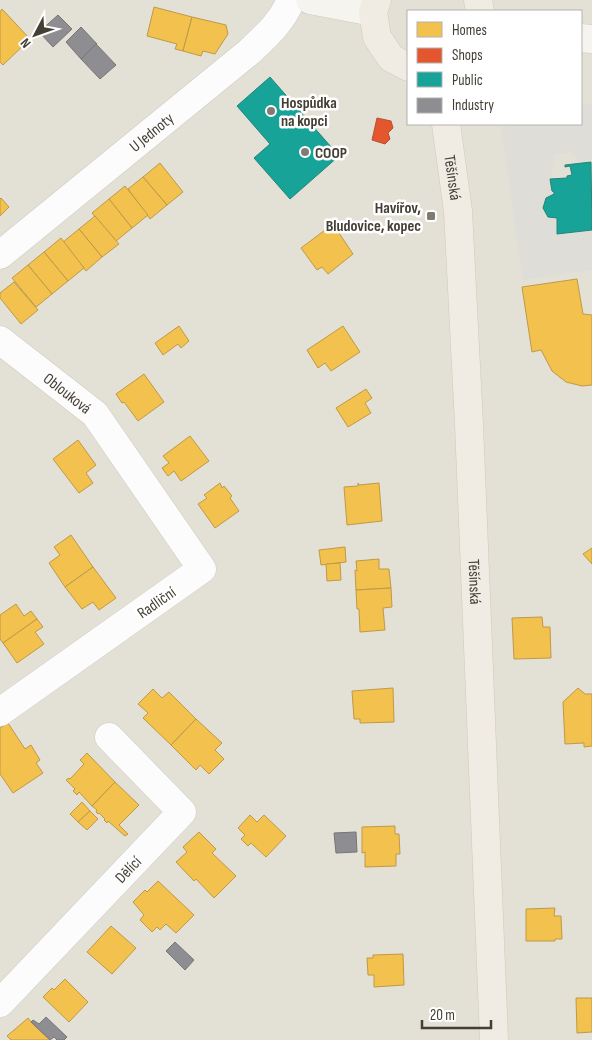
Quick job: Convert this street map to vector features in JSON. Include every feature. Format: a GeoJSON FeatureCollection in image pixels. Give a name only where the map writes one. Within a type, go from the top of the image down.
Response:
{"type":"FeatureCollection","features":[{"type":"Feature","properties":{"kind":"main road"},"geometry":{"type":"LineString","coordinates":[[375,6],[377,37],[391,58],[407,66]]}},
{"type":"Feature","properties":{"kind":"main road","name":"Těšínská"},"geometry":{"type":"LineString","coordinates":[[446,125],[458,211],[469,424],[494,1040]]}},
{"type":"Feature","properties":{"kind":"street","name":"U Jednoty"},"geometry":{"type":"LineString","coordinates":[[0,255],[249,52],[280,21],[286,13],[291,0]]}},
{"type":"Feature","properties":{"kind":"street"},"geometry":{"type":"LineString","coordinates":[[310,0],[375,6]]}},
{"type":"Feature","properties":{"kind":"street","name":"Oblouková"},"geometry":{"type":"LineString","coordinates":[[0,340],[95,414],[126,458]]}},
{"type":"Feature","properties":{"kind":"street","name":"Radliční"},"geometry":{"type":"LineString","coordinates":[[0,712],[202,569],[126,458]]}},
{"type":"Feature","properties":{"kind":"street","name":"Dělící"},"geometry":{"type":"LineString","coordinates":[[0,1003],[182,812],[109,737]]}},
{"type":"Feature","properties":{"kind":"shaded area"},"geometry":{"type":"Polygon","coordinates":[[[0,0],[592,0],[592,1040],[0,1040],[0,0]]]}},
{"type":"Feature","properties":{"kind":"shaded area"},"geometry":{"type":"Polygon","coordinates":[[[592,104],[592,160],[578,162],[571,152],[555,154],[550,179],[557,218],[557,234],[592,230],[592,270],[523,280],[501,127],[517,125],[582,125],[582,105],[592,104]]]}},
{"type":"Feature","properties":{"kind":"building: Homes"},"geometry":{"type":"Polygon","coordinates":[[[154,7],[192,17],[183,51],[175,49],[177,44],[147,36],[154,7]]]}},
{"type":"Feature","properties":{"kind":"building: Homes"},"geometry":{"type":"Polygon","coordinates":[[[2,9],[30,39],[3,65],[0,62],[0,12],[2,9]]]}},
{"type":"Feature","properties":{"kind":"building: Homes"},"geometry":{"type":"Polygon","coordinates":[[[192,17],[226,25],[228,34],[215,54],[203,51],[201,56],[183,51],[192,17]]]}},
{"type":"Feature","properties":{"kind":"building: Homes"},"geometry":{"type":"Polygon","coordinates":[[[160,163],[183,192],[167,205],[143,177],[160,163]]]}},
{"type":"Feature","properties":{"kind":"building: Homes"},"geometry":{"type":"Polygon","coordinates":[[[143,177],[167,205],[150,219],[128,189],[143,177]]]}},
{"type":"Feature","properties":{"kind":"building: Homes"},"geometry":{"type":"Polygon","coordinates":[[[125,186],[148,215],[132,228],[109,199],[125,186]]]}},
{"type":"Feature","properties":{"kind":"building: Homes"},"geometry":{"type":"Polygon","coordinates":[[[0,199],[9,207],[0,216],[0,199]]]}},
{"type":"Feature","properties":{"kind":"building: Homes"},"geometry":{"type":"Polygon","coordinates":[[[109,199],[132,228],[116,241],[92,213],[109,199]]]}},
{"type":"Feature","properties":{"kind":"building: Homes"},"geometry":{"type":"Polygon","coordinates":[[[95,216],[119,244],[102,257],[79,229],[95,216]]]}},
{"type":"Feature","properties":{"kind":"building: Homes"},"geometry":{"type":"Polygon","coordinates":[[[333,224],[353,254],[328,274],[322,267],[317,270],[301,248],[333,224]]]}},
{"type":"Feature","properties":{"kind":"building: Homes"},"geometry":{"type":"Polygon","coordinates":[[[79,229],[102,257],[86,271],[63,242],[79,229]]]}},
{"type":"Feature","properties":{"kind":"building: Homes"},"geometry":{"type":"Polygon","coordinates":[[[61,238],[84,268],[68,281],[44,252],[61,238]]]}},
{"type":"Feature","properties":{"kind":"building: Homes"},"geometry":{"type":"Polygon","coordinates":[[[44,252],[68,281],[52,294],[28,265],[44,252]]]}},
{"type":"Feature","properties":{"kind":"building: Homes"},"geometry":{"type":"Polygon","coordinates":[[[28,265],[52,294],[36,307],[12,278],[28,265]]]}},
{"type":"Feature","properties":{"kind":"building: Homes"},"geometry":{"type":"Polygon","coordinates":[[[577,279],[583,314],[592,315],[592,385],[582,386],[566,382],[552,371],[541,350],[532,352],[522,287],[577,279]]]}},
{"type":"Feature","properties":{"kind":"building: Homes"},"geometry":{"type":"Polygon","coordinates":[[[14,282],[38,310],[21,324],[0,298],[0,293],[14,282]]]}},
{"type":"Feature","properties":{"kind":"building: Homes"},"geometry":{"type":"Polygon","coordinates":[[[179,326],[189,341],[181,348],[178,344],[163,355],[155,343],[179,326]]]}},
{"type":"Feature","properties":{"kind":"building: Homes"},"geometry":{"type":"Polygon","coordinates":[[[343,326],[360,352],[331,371],[325,363],[318,368],[307,350],[343,326]]]}},
{"type":"Feature","properties":{"kind":"building: Homes"},"geometry":{"type":"Polygon","coordinates":[[[144,374],[164,402],[138,421],[116,394],[144,374]]]}},
{"type":"Feature","properties":{"kind":"building: Homes"},"geometry":{"type":"Polygon","coordinates":[[[366,389],[372,398],[365,403],[371,413],[348,427],[336,408],[366,389]]]}},
{"type":"Feature","properties":{"kind":"building: Homes"},"geometry":{"type":"Polygon","coordinates":[[[190,436],[209,461],[181,481],[174,471],[168,476],[162,468],[169,463],[163,456],[190,436]]]}},
{"type":"Feature","properties":{"kind":"building: Homes"},"geometry":{"type":"Polygon","coordinates":[[[78,440],[96,465],[86,473],[93,483],[79,493],[53,459],[78,440]]]}},
{"type":"Feature","properties":{"kind":"building: Homes"},"geometry":{"type":"Polygon","coordinates":[[[220,483],[222,488],[224,486],[232,496],[230,498],[239,511],[215,528],[198,504],[207,498],[204,495],[220,483]]]}},
{"type":"Feature","properties":{"kind":"building: Homes"},"geometry":{"type":"Polygon","coordinates":[[[358,483],[359,485],[379,483],[382,521],[347,525],[344,487],[358,486],[358,483]]]}},
{"type":"Feature","properties":{"kind":"building: Homes"},"geometry":{"type":"Polygon","coordinates":[[[71,535],[93,567],[65,587],[49,563],[60,555],[54,547],[71,535]]]}},
{"type":"Feature","properties":{"kind":"building: Homes"},"geometry":{"type":"Polygon","coordinates":[[[345,547],[346,562],[321,565],[319,550],[345,547]]]}},
{"type":"Feature","properties":{"kind":"building: Homes"},"geometry":{"type":"Polygon","coordinates":[[[592,548],[592,564],[583,554],[592,548]]]}},
{"type":"Feature","properties":{"kind":"building: Homes"},"geometry":{"type":"Polygon","coordinates":[[[379,559],[379,569],[389,569],[391,588],[356,590],[356,561],[379,559]]]}},
{"type":"Feature","properties":{"kind":"building: Homes"},"geometry":{"type":"Polygon","coordinates":[[[340,563],[341,580],[327,581],[326,564],[340,563]]]}},
{"type":"Feature","properties":{"kind":"building: Homes"},"geometry":{"type":"Polygon","coordinates":[[[93,567],[116,598],[99,610],[93,602],[82,609],[65,587],[93,567]]]}},
{"type":"Feature","properties":{"kind":"building: Homes"},"geometry":{"type":"Polygon","coordinates":[[[391,588],[392,607],[383,608],[385,630],[360,632],[356,590],[391,588]]]}},
{"type":"Feature","properties":{"kind":"building: Homes"},"geometry":{"type":"Polygon","coordinates":[[[16,604],[24,616],[31,611],[37,619],[3,643],[0,639],[0,615],[16,604]]]}},
{"type":"Feature","properties":{"kind":"building: Homes"},"geometry":{"type":"Polygon","coordinates":[[[542,617],[543,627],[550,627],[551,658],[514,659],[512,618],[542,617]]]}},
{"type":"Feature","properties":{"kind":"building: Homes"},"geometry":{"type":"Polygon","coordinates":[[[37,619],[43,627],[35,632],[44,644],[17,663],[3,643],[37,619]]]}},
{"type":"Feature","properties":{"kind":"building: Homes"},"geometry":{"type":"Polygon","coordinates":[[[393,688],[394,722],[360,723],[360,719],[354,719],[352,691],[393,688]]]}},
{"type":"Feature","properties":{"kind":"building: Homes"},"geometry":{"type":"Polygon","coordinates":[[[578,688],[585,694],[592,694],[592,746],[584,747],[584,743],[565,744],[563,702],[578,688]]]}},
{"type":"Feature","properties":{"kind":"building: Homes"},"geometry":{"type":"Polygon","coordinates":[[[153,689],[162,698],[169,692],[196,719],[171,745],[143,718],[148,713],[138,704],[153,689]]]}},
{"type":"Feature","properties":{"kind":"building: Homes"},"geometry":{"type":"Polygon","coordinates":[[[196,719],[222,743],[215,750],[224,759],[209,774],[200,765],[196,770],[171,745],[196,719]]]}},
{"type":"Feature","properties":{"kind":"building: Homes"},"geometry":{"type":"Polygon","coordinates":[[[8,723],[25,749],[31,745],[40,760],[36,763],[43,773],[13,793],[0,774],[0,728],[8,723]]]}},
{"type":"Feature","properties":{"kind":"building: Homes"},"geometry":{"type":"Polygon","coordinates":[[[87,753],[115,782],[92,806],[79,792],[77,795],[73,791],[75,789],[66,780],[70,779],[84,764],[80,760],[87,753]]]}},
{"type":"Feature","properties":{"kind":"building: Homes"},"geometry":{"type":"Polygon","coordinates":[[[115,782],[139,805],[119,825],[128,834],[125,836],[108,821],[107,823],[92,806],[115,782]]]}},
{"type":"Feature","properties":{"kind":"building: Homes"},"geometry":{"type":"Polygon","coordinates":[[[82,802],[90,811],[78,822],[70,814],[82,802]]]}},
{"type":"Feature","properties":{"kind":"building: Homes"},"geometry":{"type":"Polygon","coordinates":[[[90,811],[98,819],[87,830],[78,822],[90,811]]]}},
{"type":"Feature","properties":{"kind":"building: Homes"},"geometry":{"type":"Polygon","coordinates":[[[250,815],[257,822],[264,815],[286,836],[266,857],[251,843],[248,846],[241,839],[245,835],[238,828],[250,815]]]}},
{"type":"Feature","properties":{"kind":"building: Homes"},"geometry":{"type":"Polygon","coordinates":[[[395,826],[395,834],[399,834],[400,854],[396,854],[396,866],[365,867],[365,852],[362,853],[362,827],[395,826]]]}},
{"type":"Feature","properties":{"kind":"building: Homes"},"geometry":{"type":"Polygon","coordinates":[[[199,832],[216,849],[212,853],[236,876],[214,898],[176,862],[187,852],[183,847],[199,832]]]}},
{"type":"Feature","properties":{"kind":"building: Homes"},"geometry":{"type":"Polygon","coordinates":[[[158,881],[194,915],[176,933],[166,924],[160,930],[157,927],[152,932],[140,920],[144,915],[133,902],[158,881]]]}},
{"type":"Feature","properties":{"kind":"building: Homes"},"geometry":{"type":"Polygon","coordinates":[[[555,908],[554,916],[561,916],[562,939],[555,939],[555,941],[526,941],[526,909],[555,908]]]}},
{"type":"Feature","properties":{"kind":"building: Homes"},"geometry":{"type":"Polygon","coordinates":[[[111,926],[136,948],[112,974],[87,952],[111,926]]]}},
{"type":"Feature","properties":{"kind":"building: Homes"},"geometry":{"type":"Polygon","coordinates":[[[403,954],[404,985],[374,987],[374,975],[368,975],[367,958],[373,958],[373,955],[403,954]]]}},
{"type":"Feature","properties":{"kind":"building: Homes"},"geometry":{"type":"Polygon","coordinates":[[[65,979],[88,1002],[69,1022],[43,997],[52,988],[54,990],[65,979]]]}},
{"type":"Feature","properties":{"kind":"building: Homes"},"geometry":{"type":"Polygon","coordinates":[[[576,998],[592,998],[592,1032],[577,1033],[576,998]]]}},
{"type":"Feature","properties":{"kind":"building: Homes"},"geometry":{"type":"Polygon","coordinates":[[[28,1018],[50,1040],[11,1040],[7,1036],[28,1018]]]}},
{"type":"Feature","properties":{"kind":"building: Shops"},"geometry":{"type":"Polygon","coordinates":[[[377,118],[391,121],[393,128],[388,133],[390,139],[385,144],[372,140],[377,118]]]}},
{"type":"Feature","properties":{"kind":"building: Public"},"geometry":{"type":"Polygon","coordinates":[[[270,77],[339,156],[290,199],[254,158],[270,144],[237,106],[270,77]]]}},
{"type":"Feature","properties":{"kind":"building: Public"},"geometry":{"type":"Polygon","coordinates":[[[591,162],[592,230],[557,234],[557,218],[548,217],[543,208],[546,198],[554,194],[550,179],[567,178],[567,176],[572,175],[570,166],[565,167],[565,165],[591,162]]]}},
{"type":"Feature","properties":{"kind":"building: Industry"},"geometry":{"type":"Polygon","coordinates":[[[58,15],[72,29],[53,47],[39,32],[58,15]]]}},
{"type":"Feature","properties":{"kind":"building: Industry"},"geometry":{"type":"Polygon","coordinates":[[[81,27],[97,44],[81,59],[66,42],[81,27]]]}},
{"type":"Feature","properties":{"kind":"building: Industry"},"geometry":{"type":"Polygon","coordinates":[[[96,44],[116,65],[100,79],[81,59],[96,44]]]}},
{"type":"Feature","properties":{"kind":"building: Industry"},"geometry":{"type":"Polygon","coordinates":[[[356,832],[357,852],[336,853],[334,833],[356,832]]]}},
{"type":"Feature","properties":{"kind":"building: Industry"},"geometry":{"type":"Polygon","coordinates":[[[175,942],[194,960],[185,970],[166,951],[175,942]]]}},
{"type":"Feature","properties":{"kind":"building: Industry"},"geometry":{"type":"Polygon","coordinates":[[[46,1017],[67,1037],[64,1040],[57,1040],[54,1037],[50,1040],[31,1022],[33,1020],[39,1024],[46,1017]]]}},
{"type":"Feature","properties":{"kind":"place","name":"Hospůdka na kopci"},"geometry":{"type":"Point","coordinates":[271,111]}},
{"type":"Feature","properties":{"kind":"place","name":"COOP"},"geometry":{"type":"Point","coordinates":[305,152]}},
{"type":"Feature","properties":{"kind":"place","name":"Havířov, Bludovice, kopec"},"geometry":{"type":"Point","coordinates":[431,216]}}]}
